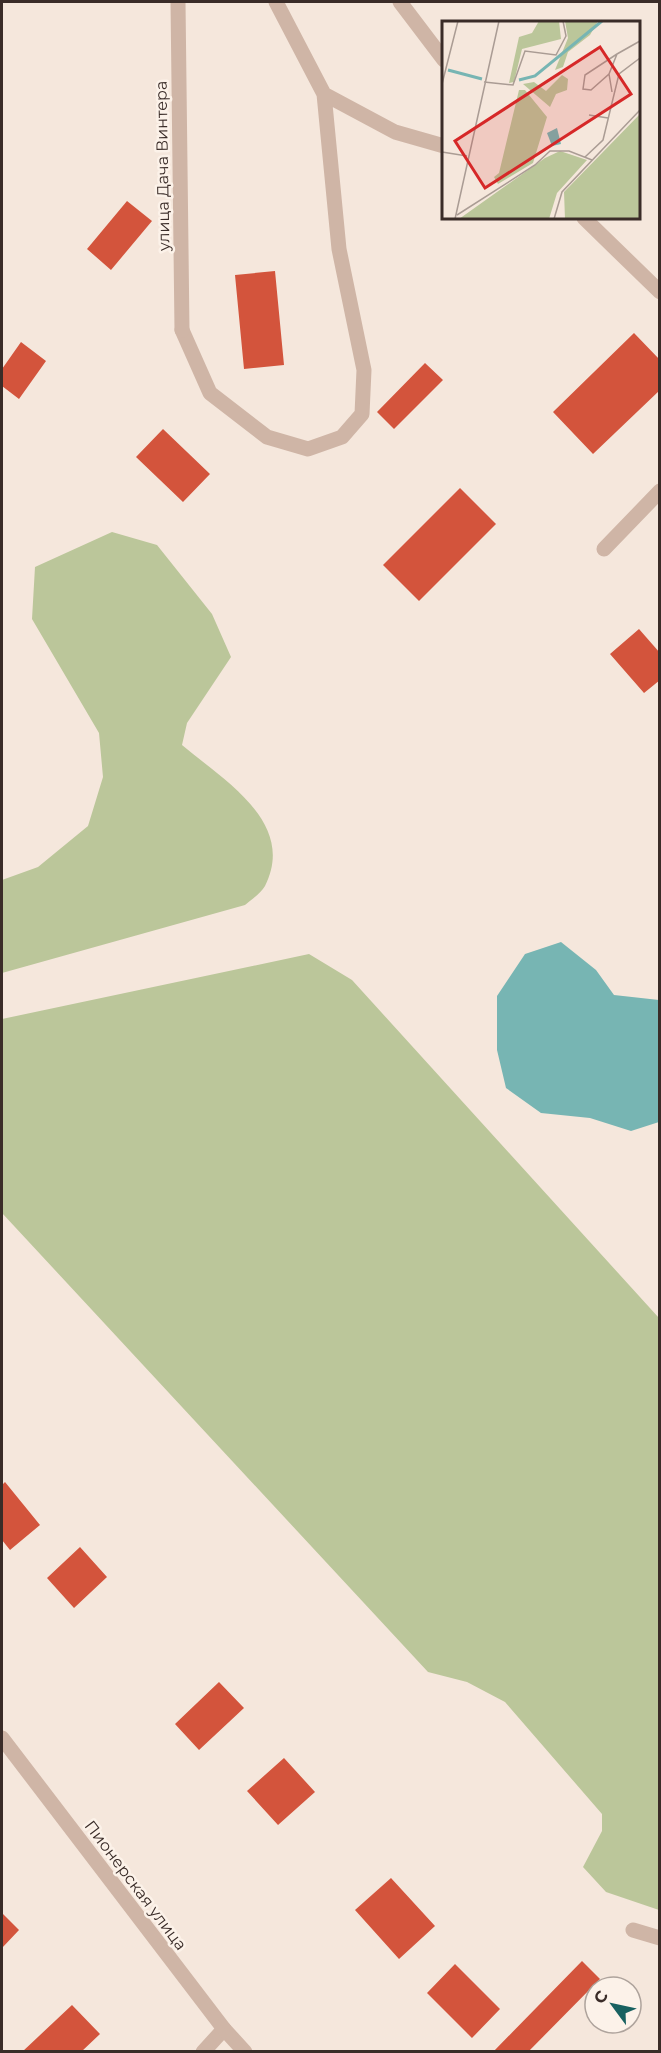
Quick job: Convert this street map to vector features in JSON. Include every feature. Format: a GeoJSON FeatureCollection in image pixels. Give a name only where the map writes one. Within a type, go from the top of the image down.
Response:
{"type":"FeatureCollection","features":[{"type":"Feature","properties":{"kind":"street","name":"улица Дача Винтера"},"geometry":{"type":"LineString","coordinates":[[178,2],[182,330],[210,393],[267,437],[308,449],[342,437],[362,414],[364,370],[339,249],[324,94]]}},
{"type":"Feature","properties":{"kind":"street"},"geometry":{"type":"LineString","coordinates":[[276,2],[324,94],[396,132],[442,145]]}},
{"type":"Feature","properties":{"kind":"street"},"geometry":{"type":"LineString","coordinates":[[400,2],[442,57]]}},
{"type":"Feature","properties":{"kind":"street"},"geometry":{"type":"LineString","coordinates":[[585,219],[660,292]]}},
{"type":"Feature","properties":{"kind":"street"},"geometry":{"type":"LineString","coordinates":[[604,549],[660,491]]}},
{"type":"Feature","properties":{"kind":"street","name":"Пионерская улица"},"geometry":{"type":"LineString","coordinates":[[2,1738],[224,2029],[245,2052]]}},
{"type":"Feature","properties":{"kind":"street"},"geometry":{"type":"LineString","coordinates":[[633,1930],[660,1938]]}},
{"type":"Feature","properties":{"kind":"street"},"geometry":{"type":"LineString","coordinates":[[203,2052],[224,2029]]}},
{"type":"Feature","properties":{"kind":"green space"},"geometry":{"type":"Polygon","coordinates":[[[112,532],[157,545],[212,614],[231,657],[187,723],[182,745],[235,788],[264,822],[271,842],[272,863],[265,886],[245,905],[2,973],[2,880],[38,867],[88,826],[103,777],[99,733],[32,619],[35,567],[112,532]]]}},
{"type":"Feature","properties":{"kind":"green space"},"geometry":{"type":"Polygon","coordinates":[[[309,954],[352,980],[659,1318],[659,1910],[606,1892],[583,1867],[602,1831],[602,1814],[505,1702],[467,1682],[428,1672],[2,1213],[2,1019],[309,954]]]}},
{"type":"Feature","properties":{"kind":"water"},"geometry":{"type":"Polygon","coordinates":[[[561,942],[596,970],[614,995],[659,1000],[659,1122],[631,1131],[590,1118],[541,1113],[506,1088],[497,1050],[497,996],[525,954],[561,942]]]}},
{"type":"Feature","properties":{"kind":"building"},"geometry":{"type":"Polygon","coordinates":[[[127,201],[152,221],[111,270],[87,249],[127,201]]]}},
{"type":"Feature","properties":{"kind":"building"},"geometry":{"type":"Polygon","coordinates":[[[275,271],[284,365],[244,369],[235,275],[275,271]]]}},
{"type":"Feature","properties":{"kind":"building"},"geometry":{"type":"Polygon","coordinates":[[[634,333],[660,360],[660,390],[593,454],[553,412],[634,333]]]}},
{"type":"Feature","properties":{"kind":"building"},"geometry":{"type":"Polygon","coordinates":[[[21,342],[46,361],[19,399],[2,386],[2,369],[21,342]]]}},
{"type":"Feature","properties":{"kind":"building"},"geometry":{"type":"Polygon","coordinates":[[[425,363],[443,380],[394,429],[377,412],[425,363]]]}},
{"type":"Feature","properties":{"kind":"building"},"geometry":{"type":"Polygon","coordinates":[[[163,429],[210,474],[183,502],[136,457],[163,429]]]}},
{"type":"Feature","properties":{"kind":"building"},"geometry":{"type":"Polygon","coordinates":[[[460,488],[496,524],[419,601],[383,565],[460,488]]]}},
{"type":"Feature","properties":{"kind":"building"},"geometry":{"type":"Polygon","coordinates":[[[639,629],[660,653],[660,680],[644,693],[610,654],[639,629]]]}},
{"type":"Feature","properties":{"kind":"building"},"geometry":{"type":"Polygon","coordinates":[[[5,1482],[40,1525],[10,1550],[2,1540],[2,1485],[5,1482]]]}},
{"type":"Feature","properties":{"kind":"building"},"geometry":{"type":"Polygon","coordinates":[[[80,1547],[107,1577],[74,1608],[47,1578],[80,1547]]]}},
{"type":"Feature","properties":{"kind":"building"},"geometry":{"type":"Polygon","coordinates":[[[219,1682],[244,1708],[199,1750],[175,1724],[219,1682]]]}},
{"type":"Feature","properties":{"kind":"building"},"geometry":{"type":"Polygon","coordinates":[[[284,1758],[315,1792],[278,1825],[247,1791],[284,1758]]]}},
{"type":"Feature","properties":{"kind":"building"},"geometry":{"type":"Polygon","coordinates":[[[391,1878],[435,1926],[399,1959],[355,1910],[391,1878]]]}},
{"type":"Feature","properties":{"kind":"building"},"geometry":{"type":"Polygon","coordinates":[[[2,1913],[19,1930],[2,1948],[2,1913]]]}},
{"type":"Feature","properties":{"kind":"building"},"geometry":{"type":"Polygon","coordinates":[[[582,1961],[596,1975],[583,1975],[583,1996],[528,2052],[493,2052],[582,1961]]]}},
{"type":"Feature","properties":{"kind":"building"},"geometry":{"type":"Polygon","coordinates":[[[455,1964],[500,2009],[472,2038],[427,1993],[455,1964]]]}},
{"type":"Feature","properties":{"kind":"building"},"geometry":{"type":"Polygon","coordinates":[[[72,2005],[100,2034],[81,2052],[22,2052],[72,2005]]]}}]}
